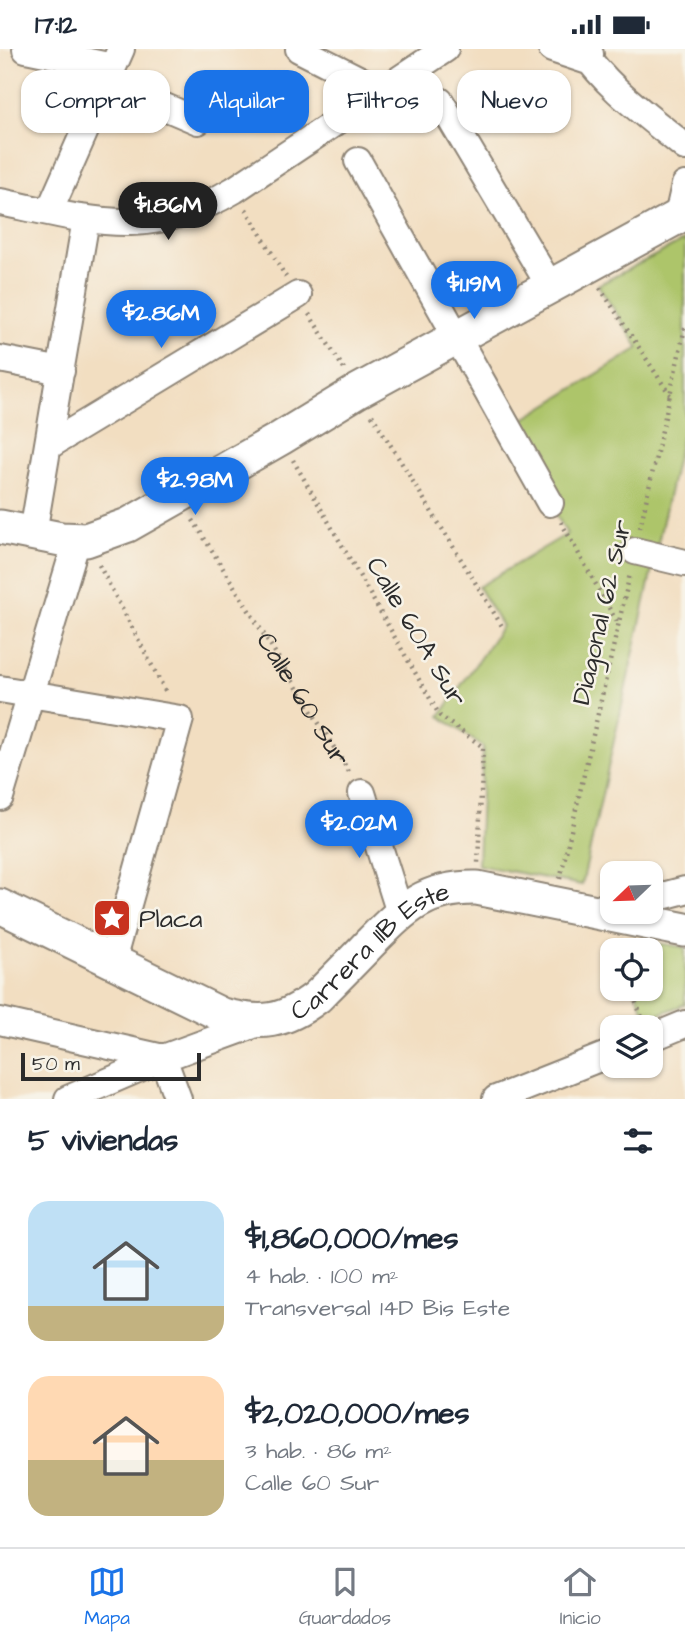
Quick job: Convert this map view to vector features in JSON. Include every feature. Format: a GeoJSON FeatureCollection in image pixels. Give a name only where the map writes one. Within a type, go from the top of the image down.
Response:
{"type":"FeatureCollection","features":[{"type":"Feature","properties":{"kind":"street"},"geometry":{"type":"LineString","coordinates":[[26,49],[113,66],[184,112]]}},
{"type":"Feature","properties":{"kind":"street"},"geometry":{"type":"LineString","coordinates":[[299,49],[340,70]]}},
{"type":"Feature","properties":{"kind":"street"},"geometry":{"type":"LineString","coordinates":[[414,70],[445,49]]}},
{"type":"Feature","properties":{"kind":"street"},"geometry":{"type":"LineString","coordinates":[[552,49],[587,53],[608,83],[685,147]]}},
{"type":"Feature","properties":{"kind":"street"},"geometry":{"type":"LineString","coordinates":[[49,212],[113,66]]}},
{"type":"Feature","properties":{"kind":"street"},"geometry":{"type":"LineString","coordinates":[[443,106],[550,286]]}},
{"type":"Feature","properties":{"kind":"street"},"geometry":{"type":"LineString","coordinates":[[0,202],[86,219],[130,223],[152,221],[195,210],[215,201],[323,130]]}},
{"type":"Feature","properties":{"kind":"street"},"geometry":{"type":"LineString","coordinates":[[358,161],[550,503]]}},
{"type":"Feature","properties":{"kind":"street"},"geometry":{"type":"LineString","coordinates":[[0,527],[61,539],[81,540],[128,525],[358,391],[586,267],[683,205]]}},
{"type":"Feature","properties":{"kind":"street"},"geometry":{"type":"LineString","coordinates":[[33,533],[86,219]]}},
{"type":"Feature","properties":{"kind":"street"},"geometry":{"type":"LineString","coordinates":[[48,446],[298,295]]}},
{"type":"Feature","properties":{"kind":"street"},"geometry":{"type":"LineString","coordinates":[[0,359],[61,371]]}},
{"type":"Feature","properties":{"kind":"street"},"geometry":{"type":"LineString","coordinates":[[0,797],[81,540]]}},
{"type":"Feature","properties":{"kind":"street"},"geometry":{"type":"LineString","coordinates":[[635,551],[685,563]]}},
{"type":"Feature","properties":{"kind":"street"},"geometry":{"type":"LineString","coordinates":[[0,689],[180,719],[112,961]]}},
{"type":"Feature","properties":{"kind":"street","name":"Calle 60 Sur"},"geometry":{"type":"LineString","coordinates":[[362,793],[400,913]]}},
{"type":"Feature","properties":{"kind":"street","name":"Carrera 11B Este"},"geometry":{"type":"LineString","coordinates":[[68,1099],[163,1058],[297,1011],[317,997],[400,913],[443,891],[477,888],[600,910]]}},
{"type":"Feature","properties":{"kind":"street"},"geometry":{"type":"LineString","coordinates":[[663,896],[685,890]]}},
{"type":"Feature","properties":{"kind":"street"},"geometry":{"type":"LineString","coordinates":[[0,906],[222,1015],[263,1021]]}},
{"type":"Feature","properties":{"kind":"street","name":"Carrera 11B Este"},"geometry":{"type":"LineString","coordinates":[[660,924],[685,930]]}},
{"type":"Feature","properties":{"kind":"street"},"geometry":{"type":"LineString","coordinates":[[0,1021],[163,1058],[178,1099]]}},
{"type":"Feature","properties":{"kind":"street"},"geometry":{"type":"LineString","coordinates":[[663,1033],[685,1024]]}},
{"type":"Feature","properties":{"kind":"street"},"geometry":{"type":"LineString","coordinates":[[496,1099],[600,1058]]}},
{"type":"Feature","properties":{"kind":"path"},"geometry":{"type":"LineString","coordinates":[[586,267],[670,395]]}},
{"type":"Feature","properties":{"kind":"path","name":"Diagonal 62 Sur"},"geometry":{"type":"LineString","coordinates":[[554,904],[685,328]]}},
{"type":"Feature","properties":{"kind":"path","name":"Calle 60A Sur"},"geometry":{"type":"LineString","coordinates":[[281,438],[440,716],[483,747],[477,888]]}},
{"type":"Feature","properties":{"kind":"path","name":"Calle 60 Sur"},"geometry":{"type":"LineString","coordinates":[[177,496],[362,793]]}},
{"type":"Feature","properties":{"kind":"path"},"geometry":{"type":"LineString","coordinates":[[550,503],[618,625]]}},
{"type":"Feature","properties":{"kind":"path"},"geometry":{"type":"LineString","coordinates":[[81,540],[180,719]]}},
{"type":"Feature","properties":{"kind":"green space"},"geometry":{"type":"Polygon","coordinates":[[[685,240],[685,421],[582,885],[478,865],[483,747],[440,716],[502,626],[478,587],[567,534],[508,429],[639,348],[598,285],[685,240]]]}},
{"type":"Feature","properties":{"kind":"green space"},"geometry":{"type":"Polygon","coordinates":[[[663,944],[685,947],[685,1004],[657,1015],[645,1015],[640,1001],[663,1001],[663,944]]]}},
{"type":"Feature","properties":{"kind":"place","name":"Placa"},"geometry":{"type":"Point","coordinates":[112,918]}}]}
